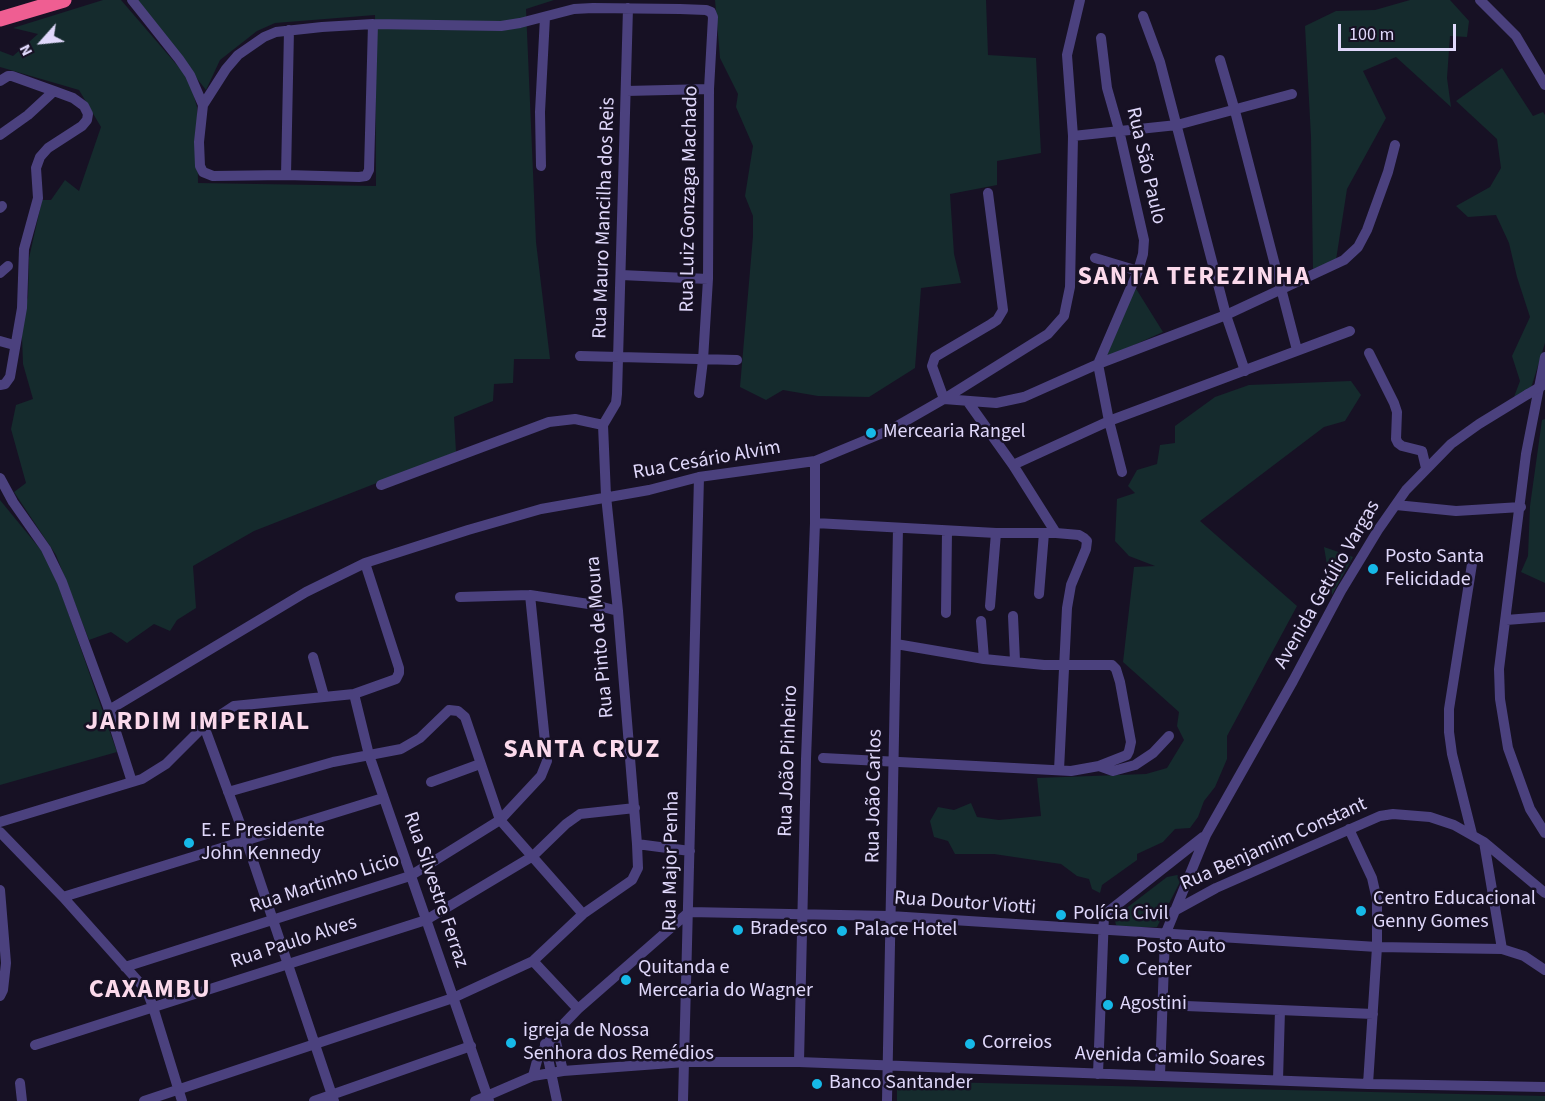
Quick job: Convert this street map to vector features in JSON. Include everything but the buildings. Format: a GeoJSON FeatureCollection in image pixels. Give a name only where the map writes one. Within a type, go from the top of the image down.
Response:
{"type":"FeatureCollection","features":[{"type":"Feature","properties":{"kind":"highway"},"geometry":{"type":"LineString","coordinates":[[0,19],[64,0]]}},
{"type":"Feature","properties":{"kind":"street"},"geometry":{"type":"LineString","coordinates":[[132,0],[190,75],[203,105]]}},
{"type":"Feature","properties":{"kind":"street","name":"Rua Cesário Alvim"},"geometry":{"type":"LineString","coordinates":[[109,710],[306,592],[365,563],[541,509],[649,490],[699,477],[815,461],[890,430],[1048,334],[1064,316],[1070,287],[1073,136],[1067,55],[1080,0]]}},
{"type":"Feature","properties":{"kind":"street"},"geometry":{"type":"LineString","coordinates":[[1480,0],[1516,36],[1545,85]]}},
{"type":"Feature","properties":{"kind":"street"},"geometry":{"type":"LineString","coordinates":[[373,24],[369,170],[366,176],[213,176],[203,172],[200,166],[199,142],[203,105],[238,54],[264,37],[289,30],[373,24],[501,26],[574,9],[628,8]]}},
{"type":"Feature","properties":{"kind":"street","name":"Rua Luiz Gonzaga Machado"},"geometry":{"type":"LineString","coordinates":[[628,8],[706,10],[711,12],[713,17],[709,89],[708,279],[704,360],[699,393]]}},
{"type":"Feature","properties":{"kind":"street","name":"Rua Mauro Mancilha dos Reis"},"geometry":{"type":"LineString","coordinates":[[603,425],[616,404],[619,357],[628,8]]}},
{"type":"Feature","properties":{"kind":"street"},"geometry":{"type":"LineString","coordinates":[[1143,16],[1155,43],[1226,315],[1245,371]]}},
{"type":"Feature","properties":{"kind":"street"},"geometry":{"type":"LineString","coordinates":[[541,166],[540,112],[545,17]]}},
{"type":"Feature","properties":{"kind":"street"},"geometry":{"type":"LineString","coordinates":[[286,175],[289,30]]}},
{"type":"Feature","properties":{"kind":"street","name":"Rua São Paulo"},"geometry":{"type":"LineString","coordinates":[[1098,364],[1138,272],[1143,254],[1142,228],[1107,88],[1101,38]]}},
{"type":"Feature","properties":{"kind":"street"},"geometry":{"type":"LineString","coordinates":[[1220,60],[1297,350]]}},
{"type":"Feature","properties":{"kind":"street"},"geometry":{"type":"LineString","coordinates":[[0,81],[12,76],[73,98],[84,106],[88,114],[82,126],[48,148],[40,157],[36,168],[38,198],[24,249],[24,297],[9,377],[5,384],[0,385]]}},
{"type":"Feature","properties":{"kind":"street"},"geometry":{"type":"LineString","coordinates":[[626,91],[709,89]]}},
{"type":"Feature","properties":{"kind":"street"},"geometry":{"type":"LineString","coordinates":[[0,135],[28,115],[54,91]]}},
{"type":"Feature","properties":{"kind":"street"},"geometry":{"type":"LineString","coordinates":[[1073,136],[1177,125],[1292,94]]}},
{"type":"Feature","properties":{"kind":"street"},"geometry":{"type":"LineString","coordinates":[[988,193],[1003,310],[997,320],[935,357],[932,366],[944,399],[996,403],[1024,397],[1098,364],[1226,315],[1344,260],[1358,247],[1367,230],[1395,145]]}},
{"type":"Feature","properties":{"kind":"street"},"geometry":{"type":"LineString","coordinates":[[1095,258],[1138,272]]}},
{"type":"Feature","properties":{"kind":"street"},"geometry":{"type":"LineString","coordinates":[[621,275],[708,279]]}},
{"type":"Feature","properties":{"kind":"street"},"geometry":{"type":"LineString","coordinates":[[1013,465],[1109,421],[1350,331]]}},
{"type":"Feature","properties":{"kind":"street"},"geometry":{"type":"LineString","coordinates":[[0,341],[14,345]]}},
{"type":"Feature","properties":{"kind":"street"},"geometry":{"type":"LineString","coordinates":[[1369,353],[1397,412],[1396,439],[1402,446],[1422,451],[1426,468]]}},
{"type":"Feature","properties":{"kind":"street"},"geometry":{"type":"LineString","coordinates":[[580,356],[736,360]]}},
{"type":"Feature","properties":{"kind":"street"},"geometry":{"type":"LineString","coordinates":[[1545,357],[1533,414],[1499,669],[1503,725],[1517,778],[1530,809],[1545,833]]}},
{"type":"Feature","properties":{"kind":"street"},"geometry":{"type":"LineString","coordinates":[[1098,364],[1122,472]]}},
{"type":"Feature","properties":{"kind":"street","name":"Avenida Getúlio Vargas"},"geometry":{"type":"LineString","coordinates":[[1206,835],[1341,591],[1396,505],[1426,468],[1451,444],[1545,384]]}},
{"type":"Feature","properties":{"kind":"street"},"geometry":{"type":"LineString","coordinates":[[968,402],[1013,465],[1056,533]]}},
{"type":"Feature","properties":{"kind":"street"},"geometry":{"type":"LineString","coordinates":[[381,485],[549,422],[575,419],[603,425]]}},
{"type":"Feature","properties":{"kind":"street","name":"Rua Pinto de Moura"},"geometry":{"type":"LineString","coordinates":[[144,1101],[453,998],[532,961],[583,914],[632,880],[638,868],[635,808],[606,496],[603,425]]}},
{"type":"Feature","properties":{"kind":"street","name":"Rua João Pinheiro"},"geometry":{"type":"LineString","coordinates":[[799,1062],[815,461]]}},
{"type":"Feature","properties":{"kind":"street","name":"Rua Major Penha"},"geometry":{"type":"LineString","coordinates":[[683,1101],[699,477]]}},
{"type":"Feature","properties":{"kind":"street"},"geometry":{"type":"LineString","coordinates":[[0,478],[52,561],[72,608],[109,710],[132,782]]}},
{"type":"Feature","properties":{"kind":"street"},"geometry":{"type":"LineString","coordinates":[[1396,505],[1456,511],[1521,507]]}},
{"type":"Feature","properties":{"kind":"street"},"geometry":{"type":"LineString","coordinates":[[815,523],[947,531],[1056,533],[1084,538],[1087,544],[1071,585],[1066,621],[1059,770]]}},
{"type":"Feature","properties":{"kind":"street","name":"Rua João Carlos"},"geometry":{"type":"LineString","coordinates":[[887,1101],[898,528]]}},
{"type":"Feature","properties":{"kind":"street"},"geometry":{"type":"LineString","coordinates":[[946,613],[947,531]]}},
{"type":"Feature","properties":{"kind":"street"},"geometry":{"type":"LineString","coordinates":[[990,606],[996,533]]}},
{"type":"Feature","properties":{"kind":"street"},"geometry":{"type":"LineString","coordinates":[[1039,594],[1044,533]]}},
{"type":"Feature","properties":{"kind":"street"},"geometry":{"type":"LineString","coordinates":[[0,822],[142,778],[166,764],[204,726],[234,706],[354,694],[393,681],[398,677],[399,668],[365,563]]}},
{"type":"Feature","properties":{"kind":"street"},"geometry":{"type":"LineString","coordinates":[[1472,564],[1449,708],[1452,754],[1472,834]]}},
{"type":"Feature","properties":{"kind":"street"},"geometry":{"type":"LineString","coordinates":[[460,597],[530,595],[618,611]]}},
{"type":"Feature","properties":{"kind":"street","name":"Rua Martinho Licio"},"geometry":{"type":"LineString","coordinates":[[125,967],[410,876],[500,820],[541,776],[548,761],[530,595]]}},
{"type":"Feature","properties":{"kind":"street"},"geometry":{"type":"LineString","coordinates":[[1013,616],[1016,661]]}},
{"type":"Feature","properties":{"kind":"street"},"geometry":{"type":"LineString","coordinates":[[1506,620],[1545,617]]}},
{"type":"Feature","properties":{"kind":"street"},"geometry":{"type":"LineString","coordinates":[[981,621],[984,659]]}},
{"type":"Feature","properties":{"kind":"street"},"geometry":{"type":"LineString","coordinates":[[823,758],[1083,770],[1127,755],[1131,742],[1115,666],[1107,664],[1065,666],[984,659],[896,644]]}},
{"type":"Feature","properties":{"kind":"street"},"geometry":{"type":"LineString","coordinates":[[314,657],[324,696]]}},
{"type":"Feature","properties":{"kind":"street","name":"Rua Silvestre Ferraz"},"geometry":{"type":"LineString","coordinates":[[354,694],[369,755],[383,798],[488,1099]]}},
{"type":"Feature","properties":{"kind":"street"},"geometry":{"type":"LineString","coordinates":[[228,792],[333,762],[389,753],[412,745],[449,710],[458,711],[465,717],[500,820],[583,914]]}},
{"type":"Feature","properties":{"kind":"street"},"geometry":{"type":"LineString","coordinates":[[204,726],[246,840],[333,1098]]}},
{"type":"Feature","properties":{"kind":"street"},"geometry":{"type":"LineString","coordinates":[[1099,766],[1113,771],[1135,765],[1153,753],[1169,736]]}},
{"type":"Feature","properties":{"kind":"street"},"geometry":{"type":"LineString","coordinates":[[431,782],[480,764]]}},
{"type":"Feature","properties":{"kind":"street"},"geometry":{"type":"LineString","coordinates":[[63,897],[383,798]]}},
{"type":"Feature","properties":{"kind":"street","name":"Rua Paulo Alves"},"geometry":{"type":"LineString","coordinates":[[35,1045],[426,920],[533,856],[566,824],[580,814],[635,808]]}},
{"type":"Feature","properties":{"kind":"street","name":"Rua Benjamim Constant"},"geometry":{"type":"LineString","coordinates":[[1174,912],[1215,888],[1380,816],[1406,814],[1430,817],[1472,834],[1545,893]]}},
{"type":"Feature","properties":{"kind":"street"},"geometry":{"type":"LineString","coordinates":[[1349,830],[1376,890],[1377,947],[1368,1083]]}},
{"type":"Feature","properties":{"kind":"street"},"geometry":{"type":"LineString","coordinates":[[0,832],[63,897],[143,987],[153,1007],[182,1101]]}},
{"type":"Feature","properties":{"kind":"street"},"geometry":{"type":"LineString","coordinates":[[1087,930],[1206,835]]}},
{"type":"Feature","properties":{"kind":"street"},"geometry":{"type":"LineString","coordinates":[[1160,1075],[1165,935],[1206,835]]}},
{"type":"Feature","properties":{"kind":"street"},"geometry":{"type":"LineString","coordinates":[[1484,842],[1502,950]]}},
{"type":"Feature","properties":{"kind":"street"},"geometry":{"type":"LineString","coordinates":[[637,844],[690,851]]}},
{"type":"Feature","properties":{"kind":"street"},"geometry":{"type":"LineString","coordinates":[[1173,861],[1181,864],[1190,875]]}},
{"type":"Feature","properties":{"kind":"street"},"geometry":{"type":"LineString","coordinates":[[0,890],[5,976],[0,996]]}},
{"type":"Feature","properties":{"kind":"street"},"geometry":{"type":"LineString","coordinates":[[533,1076],[538,1058],[554,1034],[578,1009],[689,912]]}},
{"type":"Feature","properties":{"kind":"street","name":"Rua Doutor Viotti"},"geometry":{"type":"LineString","coordinates":[[689,912],[890,916],[1377,947],[1502,950],[1524,956],[1545,970]]}},
{"type":"Feature","properties":{"kind":"street"},"geometry":{"type":"LineString","coordinates":[[1098,1074],[1104,915]]}},
{"type":"Feature","properties":{"kind":"street"},"geometry":{"type":"LineString","coordinates":[[532,961],[578,1009]]}},
{"type":"Feature","properties":{"kind":"street"},"geometry":{"type":"LineString","coordinates":[[1163,1005],[1372,1014]]}},
{"type":"Feature","properties":{"kind":"street"},"geometry":{"type":"LineString","coordinates":[[1278,1080],[1280,1010]]}},
{"type":"Feature","properties":{"kind":"street"},"geometry":{"type":"LineString","coordinates":[[554,1034],[558,1072],[557,1101]]}},
{"type":"Feature","properties":{"kind":"street"},"geometry":{"type":"LineString","coordinates":[[546,1044],[558,1072]]}},
{"type":"Feature","properties":{"kind":"street"},"geometry":{"type":"LineString","coordinates":[[314,1101],[333,1098],[471,1046]]}},
{"type":"Feature","properties":{"kind":"street","name":"Avenida Camilo Soares"},"geometry":{"type":"LineString","coordinates":[[475,1101],[488,1099],[533,1076],[685,1062],[799,1062],[1098,1074],[1545,1087]]}},
{"type":"Feature","properties":{"kind":"street"},"geometry":{"type":"LineString","coordinates":[[20,1083],[22,1101]]}},
{"type":"Feature","properties":{"kind":"green space"},"geometry":{"type":"Polygon","coordinates":[[[103,0],[121,0],[189,79],[197,107],[198,183],[376,186],[375,15],[275,23],[257,31],[220,60],[206,90],[135,0],[554,0],[526,9],[536,242],[550,359],[514,359],[513,383],[494,384],[493,401],[454,417],[456,452],[254,531],[193,566],[196,608],[177,620],[170,631],[154,624],[127,643],[111,632],[89,640],[56,555],[14,492],[26,483],[11,429],[16,405],[33,399],[23,364],[22,336],[17,335],[28,297],[29,258],[42,200],[51,200],[65,180],[79,191],[101,127],[79,90],[0,67],[0,51],[13,56],[38,34],[13,28],[103,0]]]}},
{"type":"Feature","properties":{"kind":"green space"},"geometry":{"type":"Polygon","coordinates":[[[715,0],[986,0],[988,55],[1036,58],[1041,153],[997,161],[997,185],[950,194],[954,254],[961,283],[921,288],[915,368],[869,397],[818,396],[783,390],[766,400],[740,387],[753,236],[753,216],[745,196],[753,146],[736,107],[738,94],[720,58],[715,0]]]}},
{"type":"Feature","properties":{"kind":"green space"},"geometry":{"type":"Polygon","coordinates":[[[1410,0],[1450,0],[1469,21],[1467,37],[1450,36],[1447,78],[1451,107],[1396,57],[1363,71],[1386,118],[1347,189],[1336,260],[1313,269],[1311,137],[1305,26],[1336,11],[1375,10],[1410,0]]]}},
{"type":"Feature","properties":{"kind":"green space"},"geometry":{"type":"Polygon","coordinates":[[[1502,68],[1533,116],[1543,112],[1545,115],[1545,343],[1531,388],[1514,397],[1520,381],[1512,356],[1530,317],[1509,243],[1496,215],[1468,217],[1456,206],[1490,187],[1501,168],[1497,139],[1456,101],[1502,68]]]}},
{"type":"Feature","properties":{"kind":"green space"},"geometry":{"type":"Polygon","coordinates":[[[1135,287],[1163,332],[1105,358],[1135,287]]]}},
{"type":"Feature","properties":{"kind":"green space"},"geometry":{"type":"Polygon","coordinates":[[[1351,381],[1361,395],[1345,421],[1324,427],[1200,521],[1297,606],[1227,736],[1227,759],[1215,787],[1204,801],[1198,817],[1190,828],[1175,829],[1163,842],[1137,854],[1137,860],[1102,885],[1100,893],[1092,889],[1089,879],[1077,876],[1061,864],[994,854],[955,854],[948,841],[934,837],[930,821],[938,807],[954,810],[971,803],[977,817],[999,820],[1041,816],[1037,778],[1146,774],[1167,768],[1184,740],[1177,726],[1179,712],[1123,662],[1134,567],[1155,566],[1129,556],[1115,541],[1117,499],[1135,493],[1128,486],[1137,470],[1157,464],[1160,445],[1175,443],[1175,426],[1215,397],[1249,385],[1351,381]]]}},
{"type":"Feature","properties":{"kind":"green space"},"geometry":{"type":"Polygon","coordinates":[[[1545,419],[1545,583],[1521,572],[1528,556],[1530,506],[1542,420],[1545,419]]]}},
{"type":"Feature","properties":{"kind":"green space"},"geometry":{"type":"Polygon","coordinates":[[[0,500],[50,561],[117,752],[0,785],[0,500]]]}},
{"type":"Feature","properties":{"kind":"green space"},"geometry":{"type":"Polygon","coordinates":[[[1324,547],[1353,557],[1332,595],[1324,547]]]}},
{"type":"Feature","properties":{"kind":"green space"},"geometry":{"type":"Polygon","coordinates":[[[1177,875],[1182,878],[1157,927],[1120,927],[1116,925],[1115,921],[1120,913],[1167,877],[1177,875]]]}},
{"type":"Feature","properties":{"kind":"green space"},"geometry":{"type":"Polygon","coordinates":[[[897,1081],[1545,1096],[1545,1101],[897,1101],[897,1081]]]}},
{"type":"Feature","properties":{"kind":"place","name":"Mercearia Rangel"},"geometry":{"type":"Point","coordinates":[871,433]}},
{"type":"Feature","properties":{"kind":"place","name":"Posto Santa Felicidade"},"geometry":{"type":"Point","coordinates":[1373,569]}},
{"type":"Feature","properties":{"kind":"place","name":"E. E Presidente John Kennedy"},"geometry":{"type":"Point","coordinates":[189,843]}},
{"type":"Feature","properties":{"kind":"place","name":"Centro Educacional Genny Gomes"},"geometry":{"type":"Point","coordinates":[1361,911]}},
{"type":"Feature","properties":{"kind":"place","name":"Polícia Civil"},"geometry":{"type":"Point","coordinates":[1061,915]}},
{"type":"Feature","properties":{"kind":"place","name":"Bradesco"},"geometry":{"type":"Point","coordinates":[738,930]}},
{"type":"Feature","properties":{"kind":"place","name":"Palace Hotel"},"geometry":{"type":"Point","coordinates":[842,931]}},
{"type":"Feature","properties":{"kind":"place","name":"Posto Auto Center"},"geometry":{"type":"Point","coordinates":[1124,959]}},
{"type":"Feature","properties":{"kind":"place","name":"Quitanda e Mercearia do Wagner"},"geometry":{"type":"Point","coordinates":[626,980]}},
{"type":"Feature","properties":{"kind":"place","name":"Agostini"},"geometry":{"type":"Point","coordinates":[1108,1005]}},
{"type":"Feature","properties":{"kind":"place","name":"igreja de Nossa Senhora dos Remédios"},"geometry":{"type":"Point","coordinates":[511,1043]}},
{"type":"Feature","properties":{"kind":"place","name":"Correios"},"geometry":{"type":"Point","coordinates":[970,1044]}},
{"type":"Feature","properties":{"kind":"place","name":"Banco Santander"},"geometry":{"type":"Point","coordinates":[817,1084]}},
{"type":"Feature","properties":{"kind":"district","name":"SANTA TEREZINHA"},"geometry":{"type":"Point","coordinates":[1194,278]}},
{"type":"Feature","properties":{"kind":"district","name":"JARDIM IMPERIAL"},"geometry":{"type":"Point","coordinates":[198,723]}},
{"type":"Feature","properties":{"kind":"district","name":"SANTA CRUZ"},"geometry":{"type":"Point","coordinates":[582,751]}},
{"type":"Feature","properties":{"kind":"district","name":"CAXAMBU"},"geometry":{"type":"Point","coordinates":[150,991]}}]}
